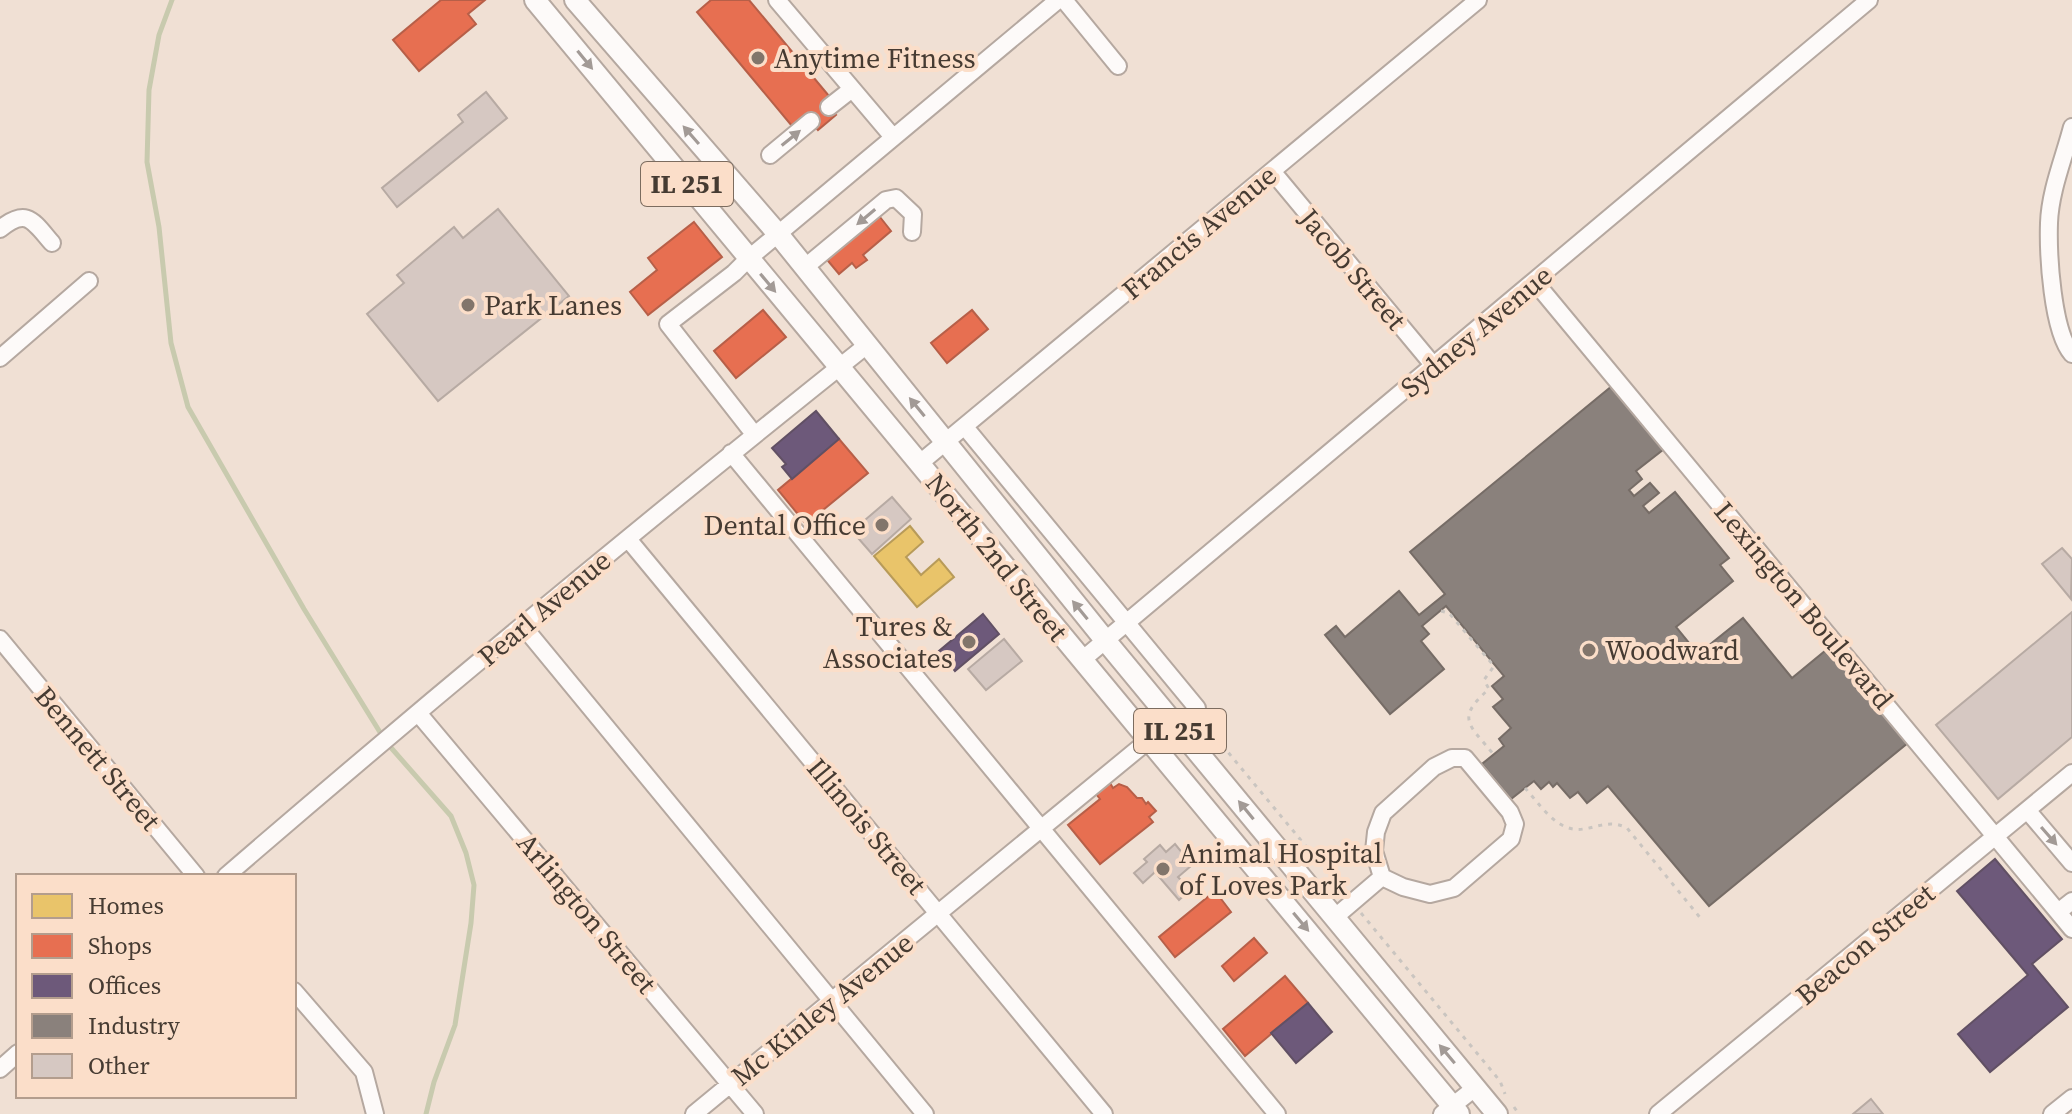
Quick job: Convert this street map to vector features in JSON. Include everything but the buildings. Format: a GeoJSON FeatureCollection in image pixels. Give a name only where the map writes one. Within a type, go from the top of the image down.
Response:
{"type":"FeatureCollection","features":[{"type":"Feature","properties":{"kind":"main road","name":"North 2nd Street"},"geometry":{"type":"LineString","coordinates":[[535,0],[1149,740],[1451,1111]]}},
{"type":"Feature","properties":{"kind":"main road","name":"North 2nd Street"},"geometry":{"type":"LineString","coordinates":[[575,0],[778,234],[1105,640],[1497,1114]]}},
{"type":"Feature","properties":{"kind":"street"},"geometry":{"type":"LineString","coordinates":[[777,0],[893,137]]}},
{"type":"Feature","properties":{"kind":"street"},"geometry":{"type":"LineString","coordinates":[[754,434],[668,324],[734,273],[1058,0]]}},
{"type":"Feature","properties":{"kind":"street"},"geometry":{"type":"LineString","coordinates":[[1064,0],[1118,66]]}},
{"type":"Feature","properties":{"kind":"street","name":"Francis Avenue"},"geometry":{"type":"LineString","coordinates":[[920,463],[1478,0]]}},
{"type":"Feature","properties":{"kind":"street","name":"Sydney Avenue"},"geometry":{"type":"LineString","coordinates":[[1082,660],[1869,0]]}},
{"type":"Feature","properties":{"kind":"street"},"geometry":{"type":"LineString","coordinates":[[829,107],[852,89]]}},
{"type":"Feature","properties":{"kind":"street"},"geometry":{"type":"LineString","coordinates":[[770,155],[811,121]]}},
{"type":"Feature","properties":{"kind":"street"},"geometry":{"type":"LineString","coordinates":[[2072,127],[2065,178],[2049,221],[2053,294],[2065,346],[2072,354]]}},
{"type":"Feature","properties":{"kind":"street","name":"Jacob Street"},"geometry":{"type":"LineString","coordinates":[[1272,171],[1434,366]]}},
{"type":"Feature","properties":{"kind":"street"},"geometry":{"type":"LineString","coordinates":[[804,268],[886,200],[896,198],[913,214],[912,232]]}},
{"type":"Feature","properties":{"kind":"street"},"geometry":{"type":"LineString","coordinates":[[0,229],[12,220],[24,217],[34,221],[52,243]]}},
{"type":"Feature","properties":{"kind":"street"},"geometry":{"type":"LineString","coordinates":[[0,358],[89,281]]}},
{"type":"Feature","properties":{"kind":"street","name":"Lexington Boulevard"},"geometry":{"type":"LineString","coordinates":[[1535,282],[2072,929]]}},
{"type":"Feature","properties":{"kind":"street","name":"Pearl Avenue"},"geometry":{"type":"LineString","coordinates":[[228,874],[731,453],[867,345]]}},
{"type":"Feature","properties":{"kind":"street"},"geometry":{"type":"LineString","coordinates":[[965,427],[1198,713]]}},
{"type":"Feature","properties":{"kind":"street"},"geometry":{"type":"LineString","coordinates":[[731,453],[1277,1114]]}},
{"type":"Feature","properties":{"kind":"street","name":"Illinois Street"},"geometry":{"type":"LineString","coordinates":[[628,539],[1104,1114]]}},
{"type":"Feature","properties":{"kind":"street"},"geometry":{"type":"LineString","coordinates":[[523,626],[925,1114]]}},
{"type":"Feature","properties":{"kind":"street","name":"Bennett Street"},"geometry":{"type":"LineString","coordinates":[[0,639],[194,874]]}},
{"type":"Feature","properties":{"kind":"street","name":"Arlington Street"},"geometry":{"type":"LineString","coordinates":[[418,713],[755,1114]]}},
{"type":"Feature","properties":{"kind":"street","name":"Mc Kinley Avenue"},"geometry":{"type":"LineString","coordinates":[[694,1114],[1172,721]]}},
{"type":"Feature","properties":{"kind":"street"},"geometry":{"type":"LineString","coordinates":[[1452,758],[1465,758],[1510,812],[1515,824],[1511,839],[1454,888],[1430,894],[1403,887],[1382,877],[1374,851],[1376,832],[1383,813],[1434,767],[1452,758]]}},
{"type":"Feature","properties":{"kind":"street","name":"Beacon Street"},"geometry":{"type":"LineString","coordinates":[[1658,1114],[2027,810],[2069,781]]}},
{"type":"Feature","properties":{"kind":"street"},"geometry":{"type":"LineString","coordinates":[[2027,810],[2072,863]]}},
{"type":"Feature","properties":{"kind":"street"},"geometry":{"type":"LineString","coordinates":[[1334,918],[1382,877]]}},
{"type":"Feature","properties":{"kind":"street"},"geometry":{"type":"LineString","coordinates":[[2058,912],[2072,901]]}},
{"type":"Feature","properties":{"kind":"street"},"geometry":{"type":"LineString","coordinates":[[296,993],[364,1072],[375,1114]]}},
{"type":"Feature","properties":{"kind":"street"},"geometry":{"type":"LineString","coordinates":[[0,1069],[16,1055]]}},
{"type":"Feature","properties":{"kind":"street"},"geometry":{"type":"LineString","coordinates":[[1451,1111],[1475,1088]]}},
{"type":"Feature","properties":{"kind":"street"},"geometry":{"type":"LineString","coordinates":[[2052,1114],[2072,1098]]}},
{"type":"Feature","properties":{"kind":"path"},"geometry":{"type":"LineString","coordinates":[[1441,611],[1449,613],[1494,666],[1484,680],[1489,689],[1473,704],[1468,714],[1470,725],[1494,755]]}},
{"type":"Feature","properties":{"kind":"path"},"geometry":{"type":"LineString","coordinates":[[1198,713],[1500,1081],[1505,1095],[1519,1114]]}},
{"type":"Feature","properties":{"kind":"path"},"geometry":{"type":"LineString","coordinates":[[1525,788],[1552,818],[1569,829],[1579,830],[1610,822],[1627,828],[1702,920]]}},
{"type":"Feature","properties":{"kind":"waterway"},"geometry":{"type":"LineString","coordinates":[[172,0],[159,35],[149,90],[147,162],[159,227],[171,343],[188,407],[304,609],[386,742],[451,816],[466,853],[474,885],[455,1025],[426,1114]]}},
{"type":"Feature","properties":{"kind":"place","name":"Anytime Fitness"},"geometry":{"type":"Point","coordinates":[758,58]}},
{"type":"Feature","properties":{"kind":"place","name":"Park Lanes"},"geometry":{"type":"Point","coordinates":[468,305]}},
{"type":"Feature","properties":{"kind":"place","name":"Dental Office"},"geometry":{"type":"Point","coordinates":[882,525]}},
{"type":"Feature","properties":{"kind":"place","name":"Tures & Associates"},"geometry":{"type":"Point","coordinates":[969,642]}},
{"type":"Feature","properties":{"kind":"place","name":"Woodward"},"geometry":{"type":"Point","coordinates":[1589,650]}},
{"type":"Feature","properties":{"kind":"place","name":"Animal Hospital of Loves Park"},"geometry":{"type":"Point","coordinates":[1163,869]}}]}
